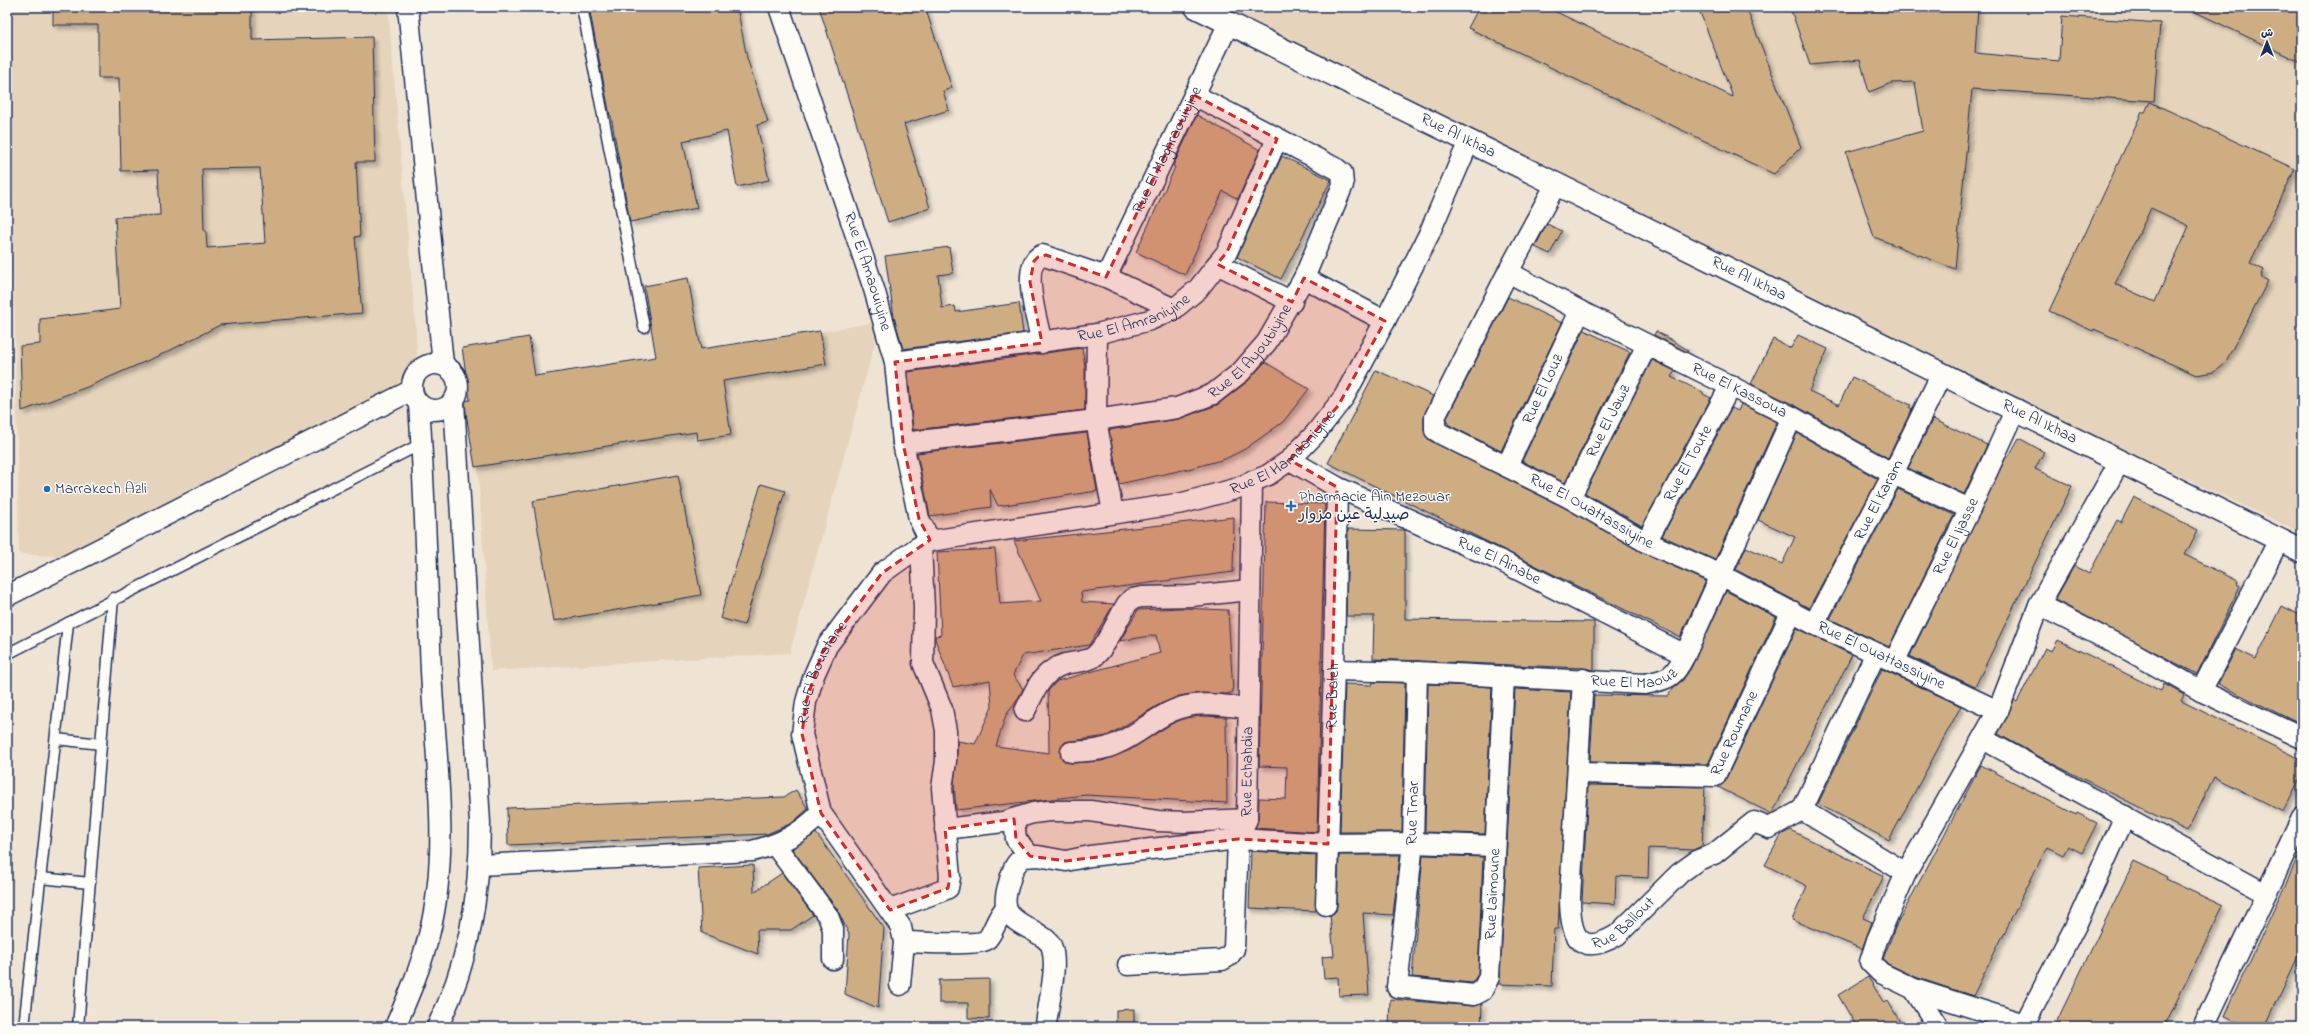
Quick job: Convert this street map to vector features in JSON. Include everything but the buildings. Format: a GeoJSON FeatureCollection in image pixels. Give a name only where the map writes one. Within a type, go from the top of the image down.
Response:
{"type":"FeatureCollection","features":[{"type":"Feature","properties":{"kind":"street"},"geometry":{"type":"LineString","coordinates":[[408,7],[443,364]]}},
{"type":"Feature","properties":{"kind":"street","name":"Rue El Amaouiyine"},"geometry":{"type":"LineString","coordinates":[[779,7],[874,289],[895,362],[903,443],[919,519],[926,544]]}},
{"type":"Feature","properties":{"kind":"street","name":"Rue Al Ikhaa"},"geometry":{"type":"LineString","coordinates":[[1196,7],[1941,375],[2016,409],[2302,551]]}},
{"type":"Feature","properties":{"kind":"street","name":"Rue El Maghraouiyine"},"geometry":{"type":"LineString","coordinates":[[1106,277],[1229,24]]}},
{"type":"Feature","properties":{"kind":"street","name":"Rue El Ayoubiyine"},"geometry":{"type":"LineString","coordinates":[[903,443],[1096,420],[1177,408],[1214,394],[1241,372],[1267,342],[1292,302],[1304,278],[1344,179],[1342,173],[1337,169],[1194,95]]}},
{"type":"Feature","properties":{"kind":"street","name":"Rue El Amraniyine"},"geometry":{"type":"LineString","coordinates":[[895,362],[1042,343],[1097,334],[1150,320],[1174,309],[1198,289],[1227,252],[1277,139]]}},
{"type":"Feature","properties":{"kind":"street","name":"Rue El Hamdaniyine"},"geometry":{"type":"LineString","coordinates":[[926,544],[1183,503],[1235,489],[1268,475],[1290,460],[1316,434],[1338,406],[1385,321],[1429,234],[1469,141]]}},
{"type":"Feature","properties":{"kind":"street","name":"Rue El Ouattassiyine"},"geometry":{"type":"LineString","coordinates":[[1556,184],[1508,272],[1435,417],[1435,430],[1443,436],[1570,498],[1646,542],[1719,574],[1792,611],[1814,624],[1998,711]]}},
{"type":"Feature","properties":{"kind":"street"},"geometry":{"type":"LineString","coordinates":[[1042,343],[1030,282],[1031,270],[1038,257],[1046,255],[1106,277],[1174,309]]}},
{"type":"Feature","properties":{"kind":"street"},"geometry":{"type":"LineString","coordinates":[[1217,264],[1292,302]]}},
{"type":"Feature","properties":{"kind":"street","name":"Rue El Kassoua"},"geometry":{"type":"LineString","coordinates":[[1508,272],[1580,311],[1731,385],[1792,417],[1893,474],[1970,509]]}},
{"type":"Feature","properties":{"kind":"street"},"geometry":{"type":"LineString","coordinates":[[1304,278],[1385,321]]}},
{"type":"Feature","properties":{"kind":"street","name":"Rue El Louz"},"geometry":{"type":"LineString","coordinates":[[1507,466],[1580,311]]}},
{"type":"Feature","properties":{"kind":"street"},"geometry":{"type":"LineString","coordinates":[[1097,334],[1096,420],[1113,513]]}},
{"type":"Feature","properties":{"kind":"street","name":"Rue El Jawz"},"geometry":{"type":"LineString","coordinates":[[1570,498],[1647,345]]}},
{"type":"Feature","properties":{"kind":"street"},"geometry":{"type":"LineString","coordinates":[[395,1027],[420,967],[429,934],[438,875],[440,846],[440,811],[434,743],[421,444],[413,378],[425,365],[434,363],[443,364],[451,369],[457,376],[459,385],[454,402],[480,823],[479,865],[473,919],[466,953],[455,986],[438,1027]]}},
{"type":"Feature","properties":{"kind":"street","name":"Rue El Karam"},"geometry":{"type":"LineString","coordinates":[[1814,624],[1893,474],[1941,375]]}},
{"type":"Feature","properties":{"kind":"street","name":"Rue El Toute"},"geometry":{"type":"LineString","coordinates":[[1646,542],[1731,385]]}},
{"type":"Feature","properties":{"kind":"street"},"geometry":{"type":"LineString","coordinates":[[416,397],[427,409],[436,410],[446,408],[454,402]]}},
{"type":"Feature","properties":{"kind":"street"},"geometry":{"type":"LineString","coordinates":[[7,596],[416,397]]}},
{"type":"Feature","properties":{"kind":"street","name":"Rue El Ijasse"},"geometry":{"type":"LineString","coordinates":[[1894,662],[1970,509],[2016,409]]}},
{"type":"Feature","properties":{"kind":"street","name":"Rue El Maouz"},"geometry":{"type":"LineString","coordinates":[[1334,670],[1583,679],[1645,684],[1664,680],[1677,671],[1685,655],[1719,574],[1792,417]]}},
{"type":"Feature","properties":{"kind":"street","name":"Rue El Ainabe"},"geometry":{"type":"LineString","coordinates":[[1290,460],[1337,487],[1499,560],[1685,655]]}},
{"type":"Feature","properties":{"kind":"street"},"geometry":{"type":"LineString","coordinates":[[2120,461],[2039,605],[1998,711],[1906,873],[1876,940],[1870,962],[1881,973],[1914,989],[2024,1026],[2076,925],[2125,816]]}},
{"type":"Feature","properties":{"kind":"street","name":"Rue Echahdia"},"geometry":{"type":"LineString","coordinates":[[1128,965],[1216,960],[1229,956],[1234,949],[1238,839],[1248,819],[1248,708],[1252,481]]}},
{"type":"Feature","properties":{"kind":"street","name":"Rue Baleh"},"geometry":{"type":"LineString","coordinates":[[1326,905],[1334,670],[1337,487]]}},
{"type":"Feature","properties":{"kind":"street"},"geometry":{"type":"LineString","coordinates":[[2201,690],[2279,540]]}},
{"type":"Feature","properties":{"kind":"street"},"geometry":{"type":"LineString","coordinates":[[890,910],[948,888],[950,878],[944,829],[942,788],[946,761],[946,731],[942,709],[923,663],[926,544]]}},
{"type":"Feature","properties":{"kind":"street","name":"Rue El Boustane"},"geometry":{"type":"LineString","coordinates":[[900,985],[904,942],[901,927],[820,813],[802,738],[806,702],[817,664],[831,640],[882,573],[926,544]]}},
{"type":"Feature","properties":{"kind":"street"},"geometry":{"type":"LineString","coordinates":[[1025,711],[1039,682],[1048,672],[1066,664],[1092,658],[1100,651],[1126,604],[1132,599],[1142,597],[1218,594],[1250,590]]}},
{"type":"Feature","properties":{"kind":"street"},"geometry":{"type":"LineString","coordinates":[[2039,605],[2130,651],[2201,690],[2302,738]]}},
{"type":"Feature","properties":{"kind":"street","name":"Rue Roumane"},"geometry":{"type":"LineString","coordinates":[[1578,773],[1715,776],[1792,611]]}},
{"type":"Feature","properties":{"kind":"street"},"geometry":{"type":"LineString","coordinates":[[1876,653],[1802,810],[1906,873]]}},
{"type":"Feature","properties":{"kind":"street","name":"Rue Tmar"},"geometry":{"type":"LineString","coordinates":[[1400,954],[1413,843],[1417,672]]}},
{"type":"Feature","properties":{"kind":"street","name":"Rue Laimoune"},"geometry":{"type":"LineString","coordinates":[[1400,954],[1397,987],[1474,995],[1482,992],[1489,978],[1504,676]]}},
{"type":"Feature","properties":{"kind":"street","name":"Rue Ballout"},"geometry":{"type":"LineString","coordinates":[[1583,679],[1570,912],[1575,936],[1582,943],[1593,944],[1606,941],[1617,935],[1680,873],[1698,860],[1714,854],[1754,822],[1769,828],[1802,810]]}},
{"type":"Feature","properties":{"kind":"street"},"geometry":{"type":"LineString","coordinates":[[1071,752],[1092,751],[1117,744],[1162,715],[1184,707],[1215,704],[1248,708]]}},
{"type":"Feature","properties":{"kind":"street"},"geometry":{"type":"LineString","coordinates":[[1983,739],[2266,894]]}},
{"type":"Feature","properties":{"kind":"street"},"geometry":{"type":"LineString","coordinates":[[944,829],[1014,820],[1033,813],[1070,811],[1090,811],[1171,822],[1231,821],[1248,819]]}},
{"type":"Feature","properties":{"kind":"street"},"geometry":{"type":"LineString","coordinates":[[479,865],[752,851],[775,845],[795,835],[820,813]]}},
{"type":"Feature","properties":{"kind":"street"},"geometry":{"type":"LineString","coordinates":[[2203,1027],[2302,818]]}},
{"type":"Feature","properties":{"kind":"street"},"geometry":{"type":"LineString","coordinates":[[1014,820],[1016,839],[1030,856]]}},
{"type":"Feature","properties":{"kind":"street"},"geometry":{"type":"LineString","coordinates":[[904,942],[980,942],[991,935],[996,919],[1005,909],[1007,890],[1014,866],[1024,857],[1030,856],[1066,861],[1090,856],[1238,839],[1328,844],[1413,843],[1495,846]]}},
{"type":"Feature","properties":{"kind":"street"},"geometry":{"type":"LineString","coordinates":[[775,845],[828,916],[833,929],[833,959]]}},
{"type":"Feature","properties":{"kind":"street"},"geometry":{"type":"LineString","coordinates":[[1005,909],[1011,917],[1046,939],[1052,947],[1053,968],[1046,1025]]}},
{"type":"Feature","properties":{"kind":"street"},"geometry":{"type":"LineString","coordinates":[[1914,989],[1938,1027]]}},
{"type":"Feature","properties":{"kind":"lane"},"geometry":{"type":"LineString","coordinates":[[582,7],[644,327]]}},
{"type":"Feature","properties":{"kind":"lane"},"geometry":{"type":"LineString","coordinates":[[7,654],[113,598],[421,444]]}},
{"type":"Feature","properties":{"kind":"lane"},"geometry":{"type":"LineString","coordinates":[[78,1027],[113,598]]}},
{"type":"Feature","properties":{"kind":"lane"},"geometry":{"type":"LineString","coordinates":[[24,1027],[68,623]]}},
{"type":"Feature","properties":{"kind":"lane"},"geometry":{"type":"LineString","coordinates":[[56,739],[101,744]]}},
{"type":"Feature","properties":{"kind":"lane"},"geometry":{"type":"LineString","coordinates":[[40,878],[90,883]]}},
{"type":"Feature","properties":{"kind":"highlighted area"},"geometry":{"type":"Polygon","coordinates":[[[1194,95],[1277,139],[1227,252],[1217,264],[1292,302],[1304,278],[1385,321],[1338,406],[1290,460],[1337,487],[1328,844],[1238,839],[1066,861],[1030,856],[1016,839],[1014,819],[945,829],[950,877],[948,888],[890,910],[821,813],[802,734],[806,702],[822,653],[882,573],[930,540],[919,519],[903,443],[895,362],[1042,343],[1030,282],[1034,261],[1038,257],[1046,255],[1106,277],[1194,95]]]}},
{"type":"Feature","properties":{"kind":"shaded area"},"geometry":{"type":"Polygon","coordinates":[[[9,7],[388,7],[416,330],[417,357],[394,389],[71,557],[19,554],[9,7]]]}},
{"type":"Feature","properties":{"kind":"shaded area"},"geometry":{"type":"Polygon","coordinates":[[[1175,7],[2302,7],[2302,533],[1175,7]]]}},
{"type":"Feature","properties":{"kind":"shaded area"},"geometry":{"type":"Polygon","coordinates":[[[881,321],[790,653],[491,671],[473,394],[881,321]]]}},
{"type":"Feature","properties":{"kind":"place","name":"Marrakech Azli"},"geometry":{"type":"Point","coordinates":[47,489]}},
{"type":"Feature","properties":{"kind":"place","name":"Pharmacie Ain Mezouar صيدلية عين مزوار"},"geometry":{"type":"Point","coordinates":[1291,506]}}]}
